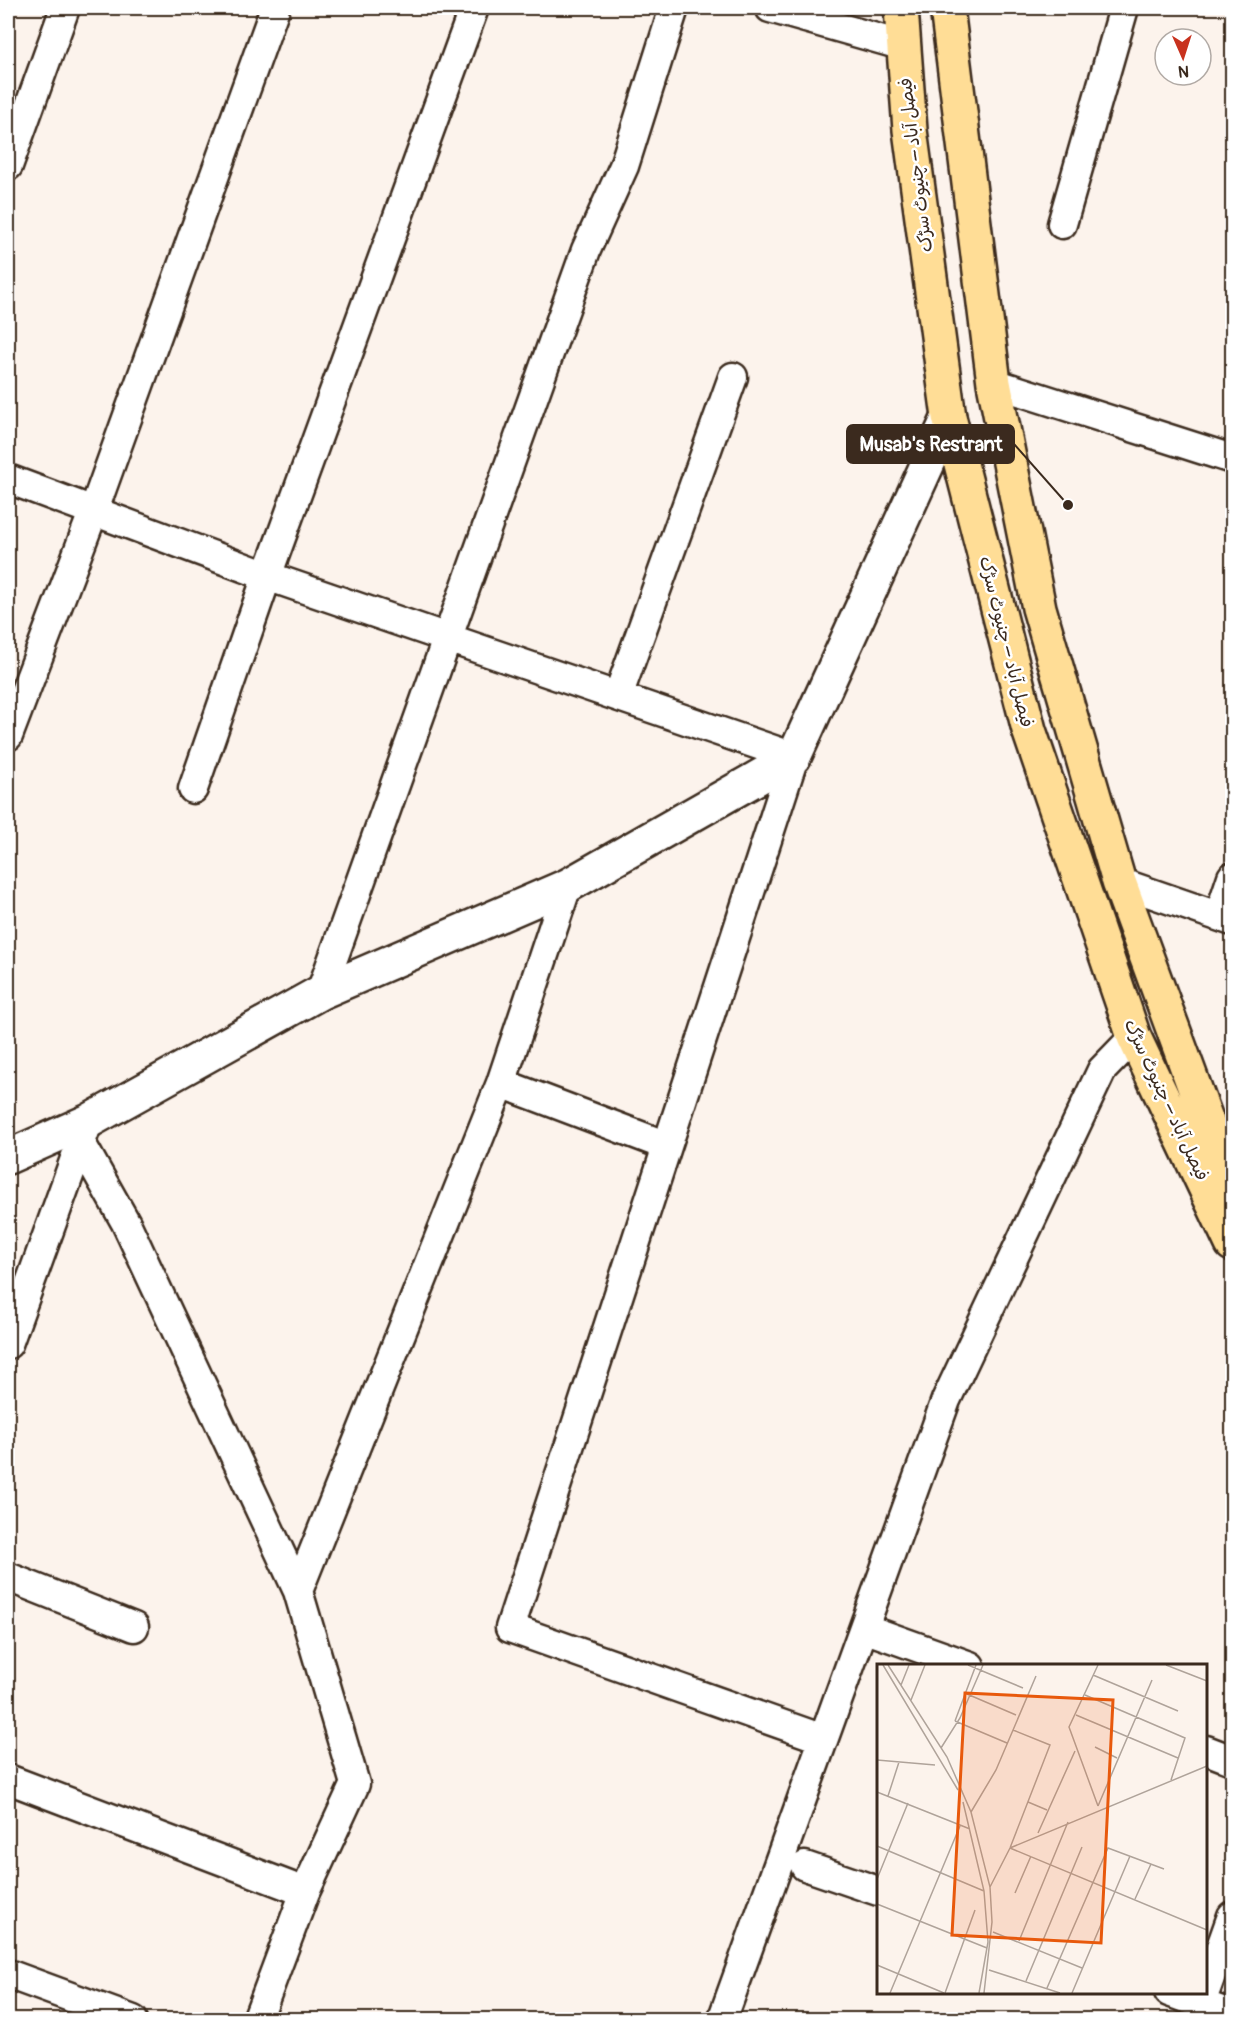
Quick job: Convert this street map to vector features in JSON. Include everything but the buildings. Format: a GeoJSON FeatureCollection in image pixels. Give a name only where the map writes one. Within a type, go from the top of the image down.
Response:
{"type":"FeatureCollection","features":[{"type":"Feature","properties":{"kind":"highway","name":"فیصل آباد – چنیوٹ سڑک"},"geometry":{"type":"LineString","coordinates":[[901,8],[910,130],[949,417],[1029,730],[1134,1037],[1233,1244]]}},
{"type":"Feature","properties":{"kind":"highway","name":"فیصل آباد – چنیوٹ سڑک"},"geometry":{"type":"LineString","coordinates":[[947,8],[994,383],[1039,608],[1119,882],[1216,1146],[1233,1176]]}},
{"type":"Feature","properties":{"kind":"street"},"geometry":{"type":"LineString","coordinates":[[8,166],[65,8]]}},
{"type":"Feature","properties":{"kind":"street"},"geometry":{"type":"LineString","coordinates":[[8,736],[94,510],[275,8]]}},
{"type":"Feature","properties":{"kind":"street"},"geometry":{"type":"LineString","coordinates":[[193,789],[267,576],[474,8]]}},
{"type":"Feature","properties":{"kind":"street"},"geometry":{"type":"LineString","coordinates":[[321,992],[586,250],[624,166],[674,8]]}},
{"type":"Feature","properties":{"kind":"street"},"geometry":{"type":"LineString","coordinates":[[770,8],[904,46]]}},
{"type":"Feature","properties":{"kind":"street"},"geometry":{"type":"LineString","coordinates":[[1062,224],[1124,8]]}},
{"type":"Feature","properties":{"kind":"street"},"geometry":{"type":"LineString","coordinates":[[618,696],[733,377]]}},
{"type":"Feature","properties":{"kind":"street"},"geometry":{"type":"LineString","coordinates":[[994,383],[1233,459]]}},
{"type":"Feature","properties":{"kind":"street"},"geometry":{"type":"LineString","coordinates":[[823,1739],[510,1628],[794,757],[949,417]]}},
{"type":"Feature","properties":{"kind":"street"},"geometry":{"type":"LineString","coordinates":[[8,479],[267,576],[794,757]]}},
{"type":"Feature","properties":{"kind":"street"},"geometry":{"type":"LineString","coordinates":[[8,1157],[85,1132],[321,992],[567,886],[794,757]]}},
{"type":"Feature","properties":{"kind":"street"},"geometry":{"type":"LineString","coordinates":[[1119,882],[1226,919],[1233,877]]}},
{"type":"Feature","properties":{"kind":"street"},"geometry":{"type":"LineString","coordinates":[[298,1591],[501,1083],[567,886]]}},
{"type":"Feature","properties":{"kind":"street"},"geometry":{"type":"LineString","coordinates":[[722,2019],[946,1400],[1102,1070],[1134,1037]]}},
{"type":"Feature","properties":{"kind":"street"},"geometry":{"type":"LineString","coordinates":[[501,1083],[667,1146]]}},
{"type":"Feature","properties":{"kind":"street"},"geometry":{"type":"LineString","coordinates":[[8,1344],[85,1132]]}},
{"type":"Feature","properties":{"kind":"street"},"geometry":{"type":"LineString","coordinates":[[85,1132],[298,1591],[355,1784],[305,1892],[257,2019]]}},
{"type":"Feature","properties":{"kind":"street"},"geometry":{"type":"LineString","coordinates":[[8,1577],[134,1627]]}},
{"type":"Feature","properties":{"kind":"street"},"geometry":{"type":"LineString","coordinates":[[864,1628],[967,1664]]}},
{"type":"Feature","properties":{"kind":"street"},"geometry":{"type":"LineString","coordinates":[[1207,1750],[1233,1760]]}},
{"type":"Feature","properties":{"kind":"street"},"geometry":{"type":"LineString","coordinates":[[8,1779],[305,1892]]}},
{"type":"Feature","properties":{"kind":"street"},"geometry":{"type":"LineString","coordinates":[[805,1866],[877,1890]]}},
{"type":"Feature","properties":{"kind":"street"},"geometry":{"type":"LineString","coordinates":[[1207,1985],[1233,1916]]}},
{"type":"Feature","properties":{"kind":"street"},"geometry":{"type":"LineString","coordinates":[[8,1974],[133,2019]]}},
{"type":"Feature","properties":{"kind":"street"},"geometry":{"type":"LineString","coordinates":[[1176,1994],[1201,2001],[1233,2015]]}},
{"type":"Feature","properties":{"kind":"place","name":"Musab's Restrant"},"geometry":{"type":"Point","coordinates":[1068,505]}}]}
